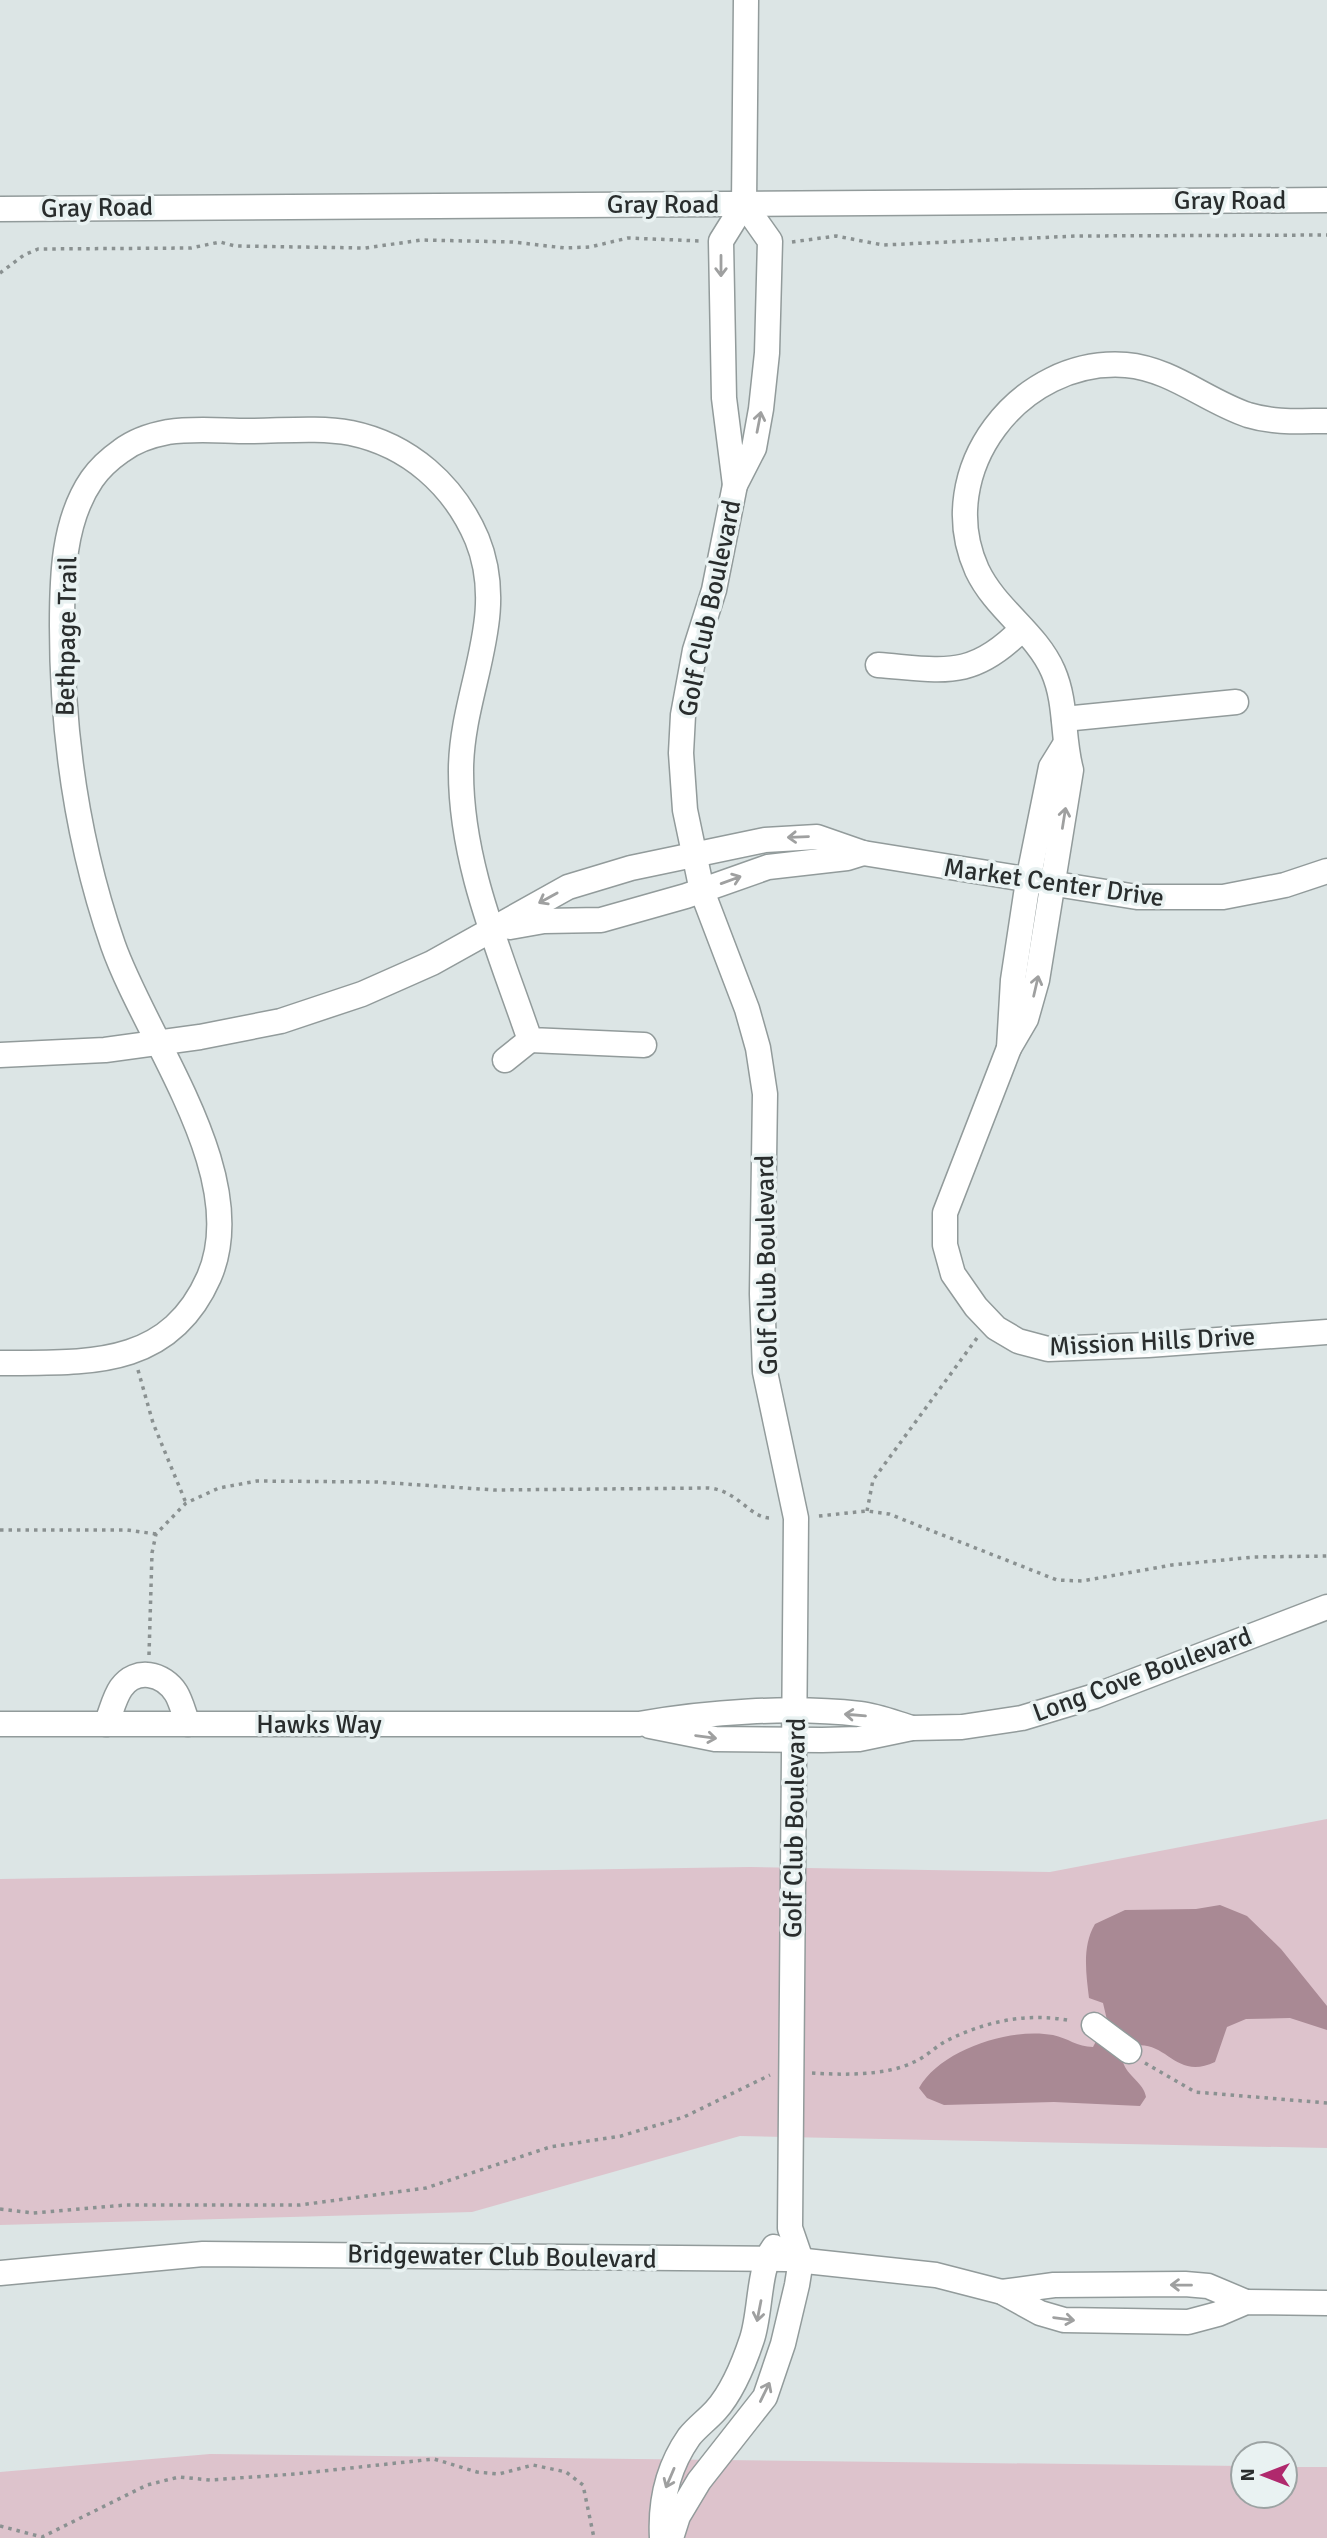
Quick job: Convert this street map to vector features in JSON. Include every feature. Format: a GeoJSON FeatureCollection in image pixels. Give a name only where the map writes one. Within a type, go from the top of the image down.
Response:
{"type":"FeatureCollection","features":[{"type":"Feature","properties":{"kind":"street"},"geometry":{"type":"LineString","coordinates":[[721,241],[744,204],[746,0]]}},
{"type":"Feature","properties":{"kind":"street","name":"Gray Road"},"geometry":{"type":"LineString","coordinates":[[0,209],[385,204],[1327,200]]}},
{"type":"Feature","properties":{"kind":"street"},"geometry":{"type":"LineString","coordinates":[[744,204],[770,241]]}},
{"type":"Feature","properties":{"kind":"street","name":"Golf Club Boulevard"},"geometry":{"type":"LineString","coordinates":[[721,241],[723,371],[735,485]]}},
{"type":"Feature","properties":{"kind":"street","name":"Golf Club Boulevard"},"geometry":{"type":"LineString","coordinates":[[671,2538],[687,2498],[765,2397],[791,2313],[801,2260],[790,2228],[796,1518],[765,1372],[762,1294],[765,1094],[760,1060],[747,1009],[702,891],[683,789],[683,715],[695,650],[713,590],[735,485],[754,448],[761,409],[767,354],[770,241]]}},
{"type":"Feature","properties":{"kind":"street","name":"Mission Hills Drive"},"geometry":{"type":"LineString","coordinates":[[1327,421],[1257,418],[1228,407],[1160,372],[1126,365],[1096,365],[1071,371],[1024,396],[1001,417],[980,452],[968,485],[966,503],[968,538],[977,570],[995,601],[1038,646],[1054,673],[1064,719],[1064,746],[1071,770],[1054,885],[1031,1004],[1009,1048],[1001,1074],[949,1195],[943,1228],[953,1274],[990,1322],[1018,1341],[1059,1350],[1327,1332]]}},
{"type":"Feature","properties":{"kind":"street","name":"Bethpage Trail"},"geometry":{"type":"LineString","coordinates":[[0,1363],[93,1362],[130,1352],[156,1340],[176,1325],[209,1276],[219,1228],[219,1196],[213,1170],[113,945],[96,887],[69,768],[62,669],[66,553],[76,513],[94,476],[121,451],[143,439],[172,431],[352,434],[385,443],[425,467],[457,501],[480,547],[489,587],[487,632],[467,710],[461,763],[467,833],[475,875],[491,931],[530,1040]]}},
{"type":"Feature","properties":{"kind":"street"},"geometry":{"type":"LineString","coordinates":[[878,665],[936,669],[972,666],[996,653],[1022,629]]}},
{"type":"Feature","properties":{"kind":"street"},"geometry":{"type":"LineString","coordinates":[[1064,719],[1236,702]]}},
{"type":"Feature","properties":{"kind":"street","name":"Mission Hills Drive"},"geometry":{"type":"LineString","coordinates":[[1009,1048],[1013,979],[1028,881],[1051,767],[1064,746]]}},
{"type":"Feature","properties":{"kind":"street","name":"Market Center Drive"},"geometry":{"type":"LineString","coordinates":[[0,1055],[52,1055],[158,1044],[281,1021],[362,994],[432,963],[568,887],[694,856],[792,837],[817,837],[863,853],[1137,897],[1199,899],[1251,893],[1327,871]]}},
{"type":"Feature","properties":{"kind":"street","name":"Market Center Drive"},"geometry":{"type":"LineString","coordinates":[[491,931],[544,921],[575,922],[619,915],[702,891],[768,867],[847,858],[863,853]]}},
{"type":"Feature","properties":{"kind":"street"},"geometry":{"type":"LineString","coordinates":[[609,875],[619,915]]}},
{"type":"Feature","properties":{"kind":"street"},"geometry":{"type":"LineString","coordinates":[[505,1060],[530,1040],[644,1045]]}},
{"type":"Feature","properties":{"kind":"street","name":"Long Cove Boulevard"},"geometry":{"type":"LineString","coordinates":[[795,1740],[859,1739],[912,1728],[992,1723],[1057,1709],[1327,1607]]}},
{"type":"Feature","properties":{"kind":"street"},"geometry":{"type":"LineString","coordinates":[[106,1724],[120,1688],[130,1679],[149,1674],[161,1679],[176,1693],[188,1724]]}},
{"type":"Feature","properties":{"kind":"street","name":"Hawks Way"},"geometry":{"type":"LineString","coordinates":[[0,1724],[639,1724],[714,1713],[796,1713]]}},
{"type":"Feature","properties":{"kind":"street","name":"Long Cove Boulevard"},"geometry":{"type":"LineString","coordinates":[[796,1713],[861,1714],[912,1728]]}},
{"type":"Feature","properties":{"kind":"street","name":"Hawks Way"},"geometry":{"type":"LineString","coordinates":[[639,1724],[715,1739],[795,1740]]}},
{"type":"Feature","properties":{"kind":"street"},"geometry":{"type":"LineString","coordinates":[[1094,2025],[1129,2051]]}},
{"type":"Feature","properties":{"kind":"street"},"geometry":{"type":"LineString","coordinates":[[662,2538],[663,2495],[669,2478],[689,2438],[716,2409],[742,2365],[760,2314],[765,2259],[790,2228]]}},
{"type":"Feature","properties":{"kind":"street","name":"Bridgewater Club Boulevard"},"geometry":{"type":"LineString","coordinates":[[0,2273],[203,2254],[765,2259],[801,2260],[936,2275],[1002,2292],[1040,2313],[1064,2320],[1188,2322],[1218,2315],[1246,2302]]}},
{"type":"Feature","properties":{"kind":"street","name":"Bridgewater Club Boulevard"},"geometry":{"type":"LineString","coordinates":[[1002,2292],[1054,2285],[1185,2284],[1208,2286],[1246,2302],[1327,2303]]}},
{"type":"Feature","properties":{"kind":"street"},"geometry":{"type":"LineString","coordinates":[[716,2409],[737,2430]]}},
{"type":"Feature","properties":{"kind":"path"},"geometry":{"type":"LineString","coordinates":[[770,241],[796,242],[836,236],[900,245],[1076,236],[1327,235]]}},
{"type":"Feature","properties":{"kind":"path"},"geometry":{"type":"LineString","coordinates":[[0,273],[24,255],[38,249],[191,248],[212,242],[235,246],[365,248],[422,240],[513,242],[565,248],[590,247],[628,238],[721,241]]}},
{"type":"Feature","properties":{"kind":"path"},"geometry":{"type":"LineString","coordinates":[[867,1511],[870,1487],[878,1473],[990,1322]]}},
{"type":"Feature","properties":{"kind":"path"},"geometry":{"type":"LineString","coordinates":[[130,1352],[137,1365],[153,1423],[186,1503]]}},
{"type":"Feature","properties":{"kind":"path"},"geometry":{"type":"LineString","coordinates":[[149,1674],[152,1553],[156,1534],[186,1503],[219,1488],[257,1481],[377,1482],[494,1490],[709,1488],[733,1494],[761,1517],[796,1518],[867,1511],[899,1518],[1057,1580],[1082,1581],[1172,1565],[1327,1556]]}},
{"type":"Feature","properties":{"kind":"path"},"geometry":{"type":"LineString","coordinates":[[0,1530],[127,1530],[156,1534]]}},
{"type":"Feature","properties":{"kind":"path"},"geometry":{"type":"LineString","coordinates":[[0,2209],[33,2213],[125,2205],[300,2205],[426,2188],[550,2147],[621,2136],[684,2117],[779,2071],[836,2074],[885,2070],[914,2063],[945,2042],[991,2022],[1043,2015],[1094,2025]]}},
{"type":"Feature","properties":{"kind":"path"},"geometry":{"type":"LineString","coordinates":[[1129,2051],[1165,2077],[1195,2092],[1327,2103]]}},
{"type":"Feature","properties":{"kind":"path"},"geometry":{"type":"LineString","coordinates":[[0,2526],[42,2537],[147,2485],[179,2477],[211,2480],[434,2459],[477,2472],[499,2474],[533,2465],[566,2472],[583,2485],[594,2538]]}},
{"type":"Feature","properties":{"kind":"shaded area"},"geometry":{"type":"Polygon","coordinates":[[[1327,1819],[1327,2148],[740,2136],[472,2212],[0,2225],[0,1879],[750,1867],[1050,1872],[1327,1819]]]}},
{"type":"Feature","properties":{"kind":"shaded area"},"geometry":{"type":"Polygon","coordinates":[[[1220,1905],[1247,1916],[1281,1949],[1327,2006],[1327,2030],[1290,2018],[1246,2019],[1227,2027],[1215,2062],[1190,2067],[1155,2048],[1133,2046],[1123,2062],[1145,2092],[1146,2097],[1140,2106],[1054,2102],[944,2105],[927,2098],[919,2088],[929,2074],[959,2052],[997,2038],[1036,2033],[1053,2035],[1082,2046],[1093,2047],[1107,2020],[1103,2003],[1089,1998],[1087,1950],[1095,1924],[1125,1910],[1196,1909],[1220,1905]]]}},
{"type":"Feature","properties":{"kind":"shaded area"},"geometry":{"type":"Polygon","coordinates":[[[210,2454],[1229,2466],[1229,2510],[1299,2510],[1299,2467],[1327,2467],[1327,2538],[0,2538],[0,2472],[210,2454]]]}}]}
